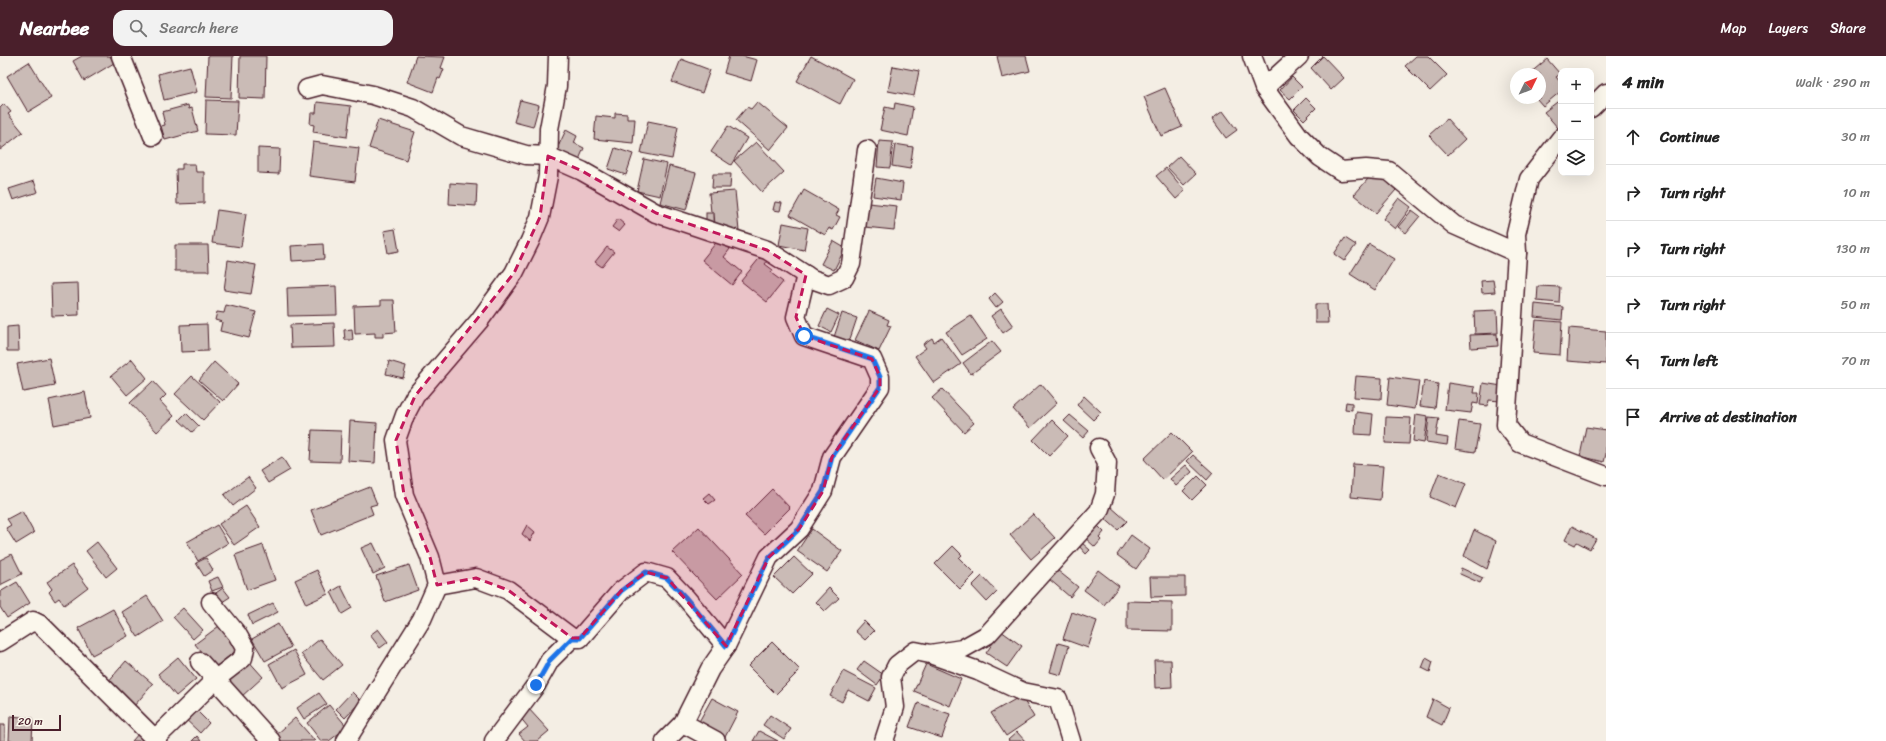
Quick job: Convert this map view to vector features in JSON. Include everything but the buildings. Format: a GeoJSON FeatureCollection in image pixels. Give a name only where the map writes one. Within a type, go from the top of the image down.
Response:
{"type":"FeatureCollection","features":[{"type":"Feature","properties":{"kind":"street"},"geometry":{"type":"LineString","coordinates":[[121,56],[153,136]]}},
{"type":"Feature","properties":{"kind":"street"},"geometry":{"type":"LineString","coordinates":[[346,741],[422,619],[437,585],[430,557],[404,495],[396,440],[404,415],[415,396],[479,321],[514,273],[540,218],[548,176],[549,129],[557,86],[558,56]]}},
{"type":"Feature","properties":{"kind":"street"},"geometry":{"type":"LineString","coordinates":[[1252,56],[1264,88],[1299,136],[1320,157],[1341,171],[1366,169],[1389,171],[1454,225],[1517,253]]}},
{"type":"Feature","properties":{"kind":"street"},"geometry":{"type":"LineString","coordinates":[[1264,88],[1299,56]]}},
{"type":"Feature","properties":{"kind":"street"},"geometry":{"type":"LineString","coordinates":[[307,89],[322,84],[373,95],[413,108],[461,136],[526,155],[548,156],[582,171],[656,214],[767,250],[812,279],[829,285],[844,278],[851,264],[867,150]]}},
{"type":"Feature","properties":{"kind":"street"},"geometry":{"type":"LineString","coordinates":[[1594,105],[1606,93]]}},
{"type":"Feature","properties":{"kind":"street"},"geometry":{"type":"LineString","coordinates":[[1559,140],[1529,179],[1516,234],[1517,253],[1506,425],[1520,443],[1606,476]]}},
{"type":"Feature","properties":{"kind":"street"},"geometry":{"type":"LineString","coordinates":[[665,741],[683,723],[710,669],[726,646],[769,558],[799,529],[823,491],[832,457],[880,387],[880,377],[872,359],[804,336],[796,317],[806,275]]}},
{"type":"Feature","properties":{"kind":"street"},"geometry":{"type":"LineString","coordinates":[[930,654],[962,649],[987,635],[1099,511],[1105,494],[1107,463],[1100,448]]}},
{"type":"Feature","properties":{"kind":"street"},"geometry":{"type":"LineString","coordinates":[[437,585],[476,578],[508,590],[572,638],[580,638],[621,591],[646,572],[667,578],[686,598],[726,646]]}},
{"type":"Feature","properties":{"kind":"street"},"geometry":{"type":"LineString","coordinates":[[0,642],[33,621],[41,625],[156,740],[216,679],[243,658],[245,648],[237,634],[211,602]]}},
{"type":"Feature","properties":{"kind":"street"},"geometry":{"type":"LineString","coordinates":[[494,741],[536,685],[550,660],[572,638]]}},
{"type":"Feature","properties":{"kind":"street"},"geometry":{"type":"LineString","coordinates":[[884,741],[895,707],[891,677],[897,665],[915,651],[930,654],[978,671],[1023,692],[1058,699],[1071,741]]}},
{"type":"Feature","properties":{"kind":"street"},"geometry":{"type":"LineString","coordinates":[[200,662],[271,741]]}},
{"type":"Feature","properties":{"kind":"street"},"geometry":{"type":"LineString","coordinates":[[683,723],[716,741]]}},
{"type":"Feature","properties":{"kind":"highlighted area"},"geometry":{"type":"Polygon","coordinates":[[[548,156],[582,171],[656,213],[767,250],[806,275],[796,317],[804,336],[872,359],[880,377],[880,387],[832,457],[823,491],[799,529],[769,557],[726,646],[667,578],[646,572],[621,591],[580,638],[572,638],[508,590],[476,578],[437,585],[430,557],[404,495],[396,440],[415,396],[514,273],[540,217],[548,156]]]}},
{"type":"Feature","properties":{"kind":"route"},"geometry":{"type":"LineString","coordinates":[[536,685],[550,660],[572,638],[580,638],[621,591],[646,572],[667,578],[686,598],[726,646],[769,558],[799,529],[823,491],[832,457],[844,443],[880,387],[880,377],[872,359],[804,336]]}}]}
